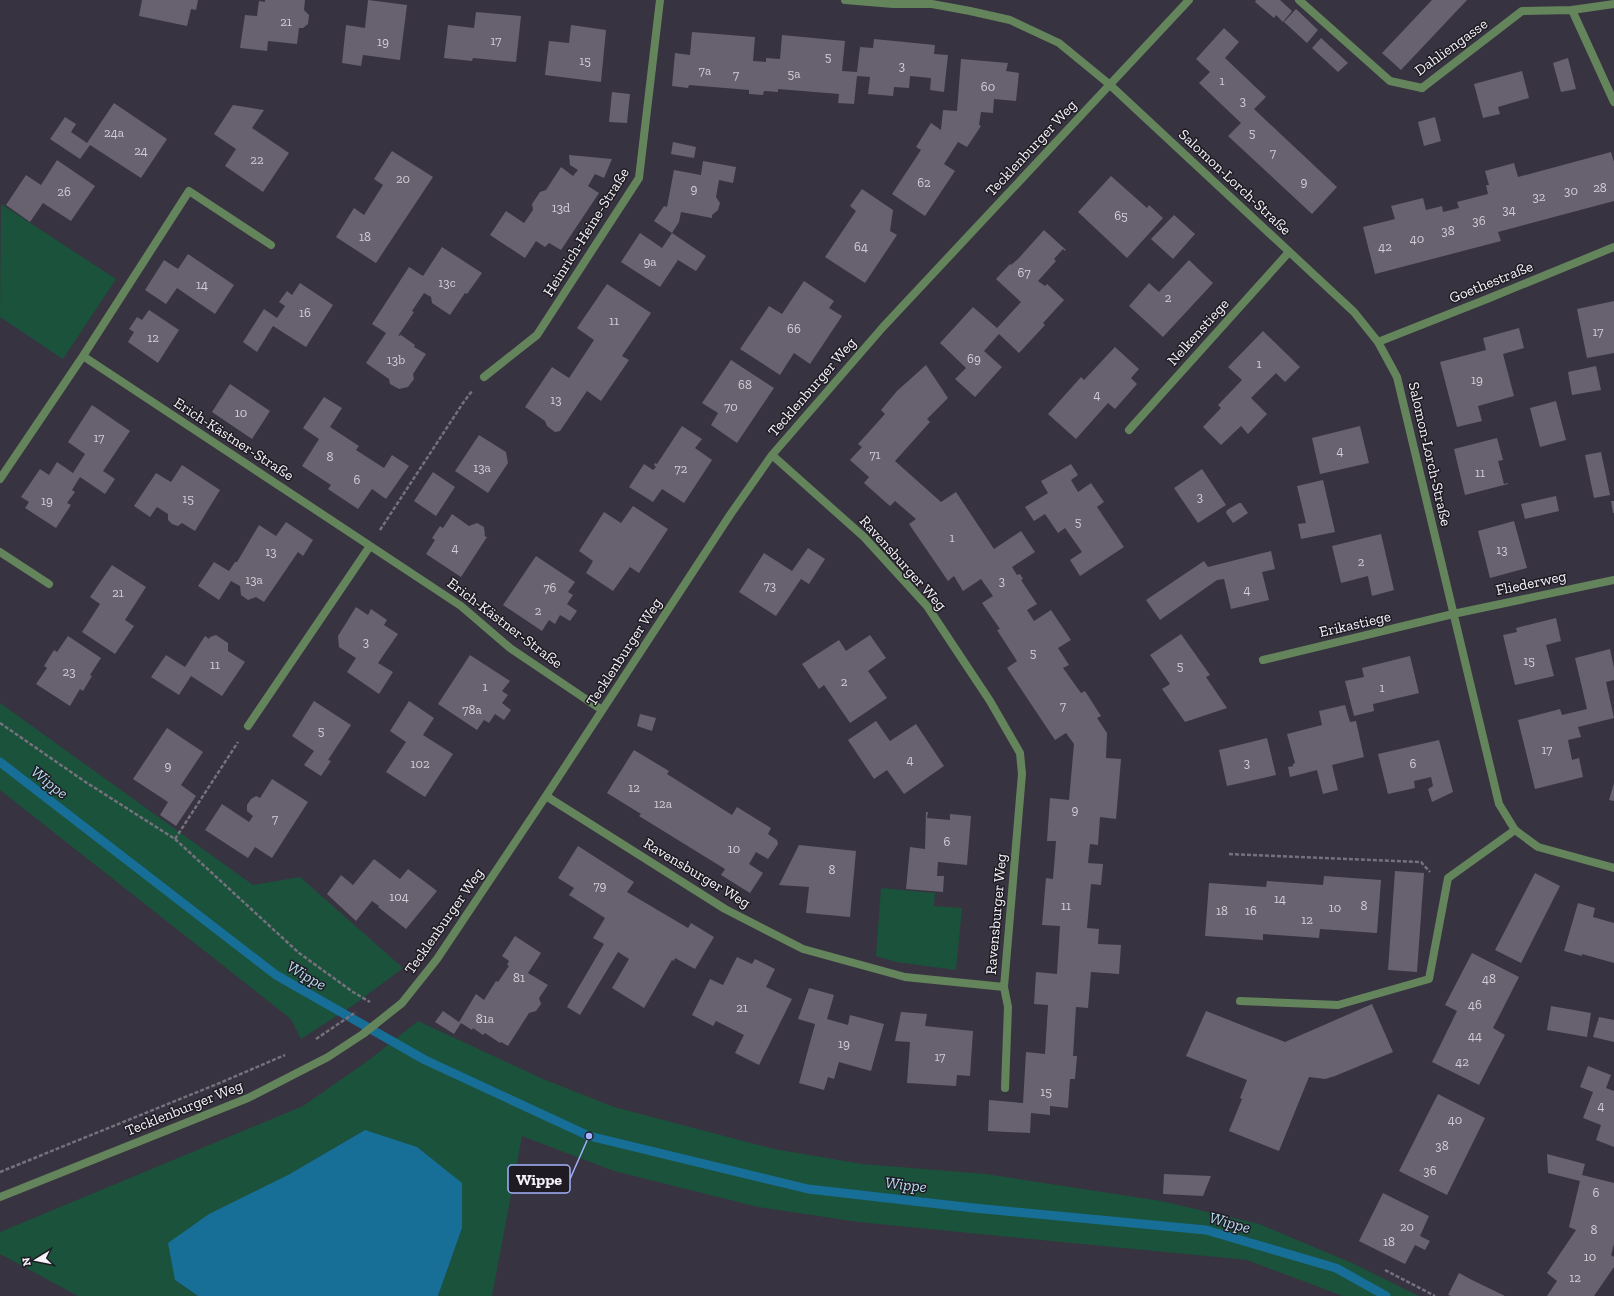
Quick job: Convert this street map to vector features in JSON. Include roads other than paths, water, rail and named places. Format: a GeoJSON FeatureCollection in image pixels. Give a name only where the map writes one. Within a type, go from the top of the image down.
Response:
{"type":"FeatureCollection","features":[{"type":"Feature","properties":{"kind":"street","name":"Heinrich-Heine-Straße"},"geometry":{"type":"LineString","coordinates":[[484,377],[537,335],[640,178],[660,0]]}},
{"type":"Feature","properties":{"kind":"street"},"geometry":{"type":"LineString","coordinates":[[845,0],[893,4],[933,2],[1010,20],[1059,43],[1109,84]]}},
{"type":"Feature","properties":{"kind":"street","name":"Tecklenburger Weg"},"geometry":{"type":"LineString","coordinates":[[0,1196],[248,1098],[328,1057],[363,1034],[402,1003],[438,959],[730,515],[772,455],[883,327],[1188,0]]}},
{"type":"Feature","properties":{"kind":"street","name":"Dahliengasse"},"geometry":{"type":"LineString","coordinates":[[1299,0],[1390,81],[1422,88],[1522,11],[1572,10],[1614,4]]}},
{"type":"Feature","properties":{"kind":"street"},"geometry":{"type":"LineString","coordinates":[[1572,10],[1614,102]]}},
{"type":"Feature","properties":{"kind":"street","name":"Salomon-Lorch-Straße"},"geometry":{"type":"LineString","coordinates":[[1109,84],[1354,312],[1378,342],[1397,377],[1499,804],[1515,830],[1538,847],[1614,868]]}},
{"type":"Feature","properties":{"kind":"street"},"geometry":{"type":"LineString","coordinates":[[0,479],[83,356],[188,191],[271,246]]}},
{"type":"Feature","properties":{"kind":"street","name":"Goethestraße"},"geometry":{"type":"LineString","coordinates":[[1378,342],[1614,247]]}},
{"type":"Feature","properties":{"kind":"street","name":"Nelkenstiege"},"geometry":{"type":"LineString","coordinates":[[1129,430],[1289,252]]}},
{"type":"Feature","properties":{"kind":"street","name":"Erich-Kästner-Straße"},"geometry":{"type":"LineString","coordinates":[[83,356],[461,606],[510,648],[602,710]]}},
{"type":"Feature","properties":{"kind":"street","name":"Ravensburger Weg"},"geometry":{"type":"LineString","coordinates":[[546,796],[726,909],[803,949],[906,977],[1004,987],[1022,774],[1020,753],[990,701],[927,606],[864,537],[772,455]]}},
{"type":"Feature","properties":{"kind":"street"},"geometry":{"type":"LineString","coordinates":[[248,726],[370,546]]}},
{"type":"Feature","properties":{"kind":"street"},"geometry":{"type":"LineString","coordinates":[[0,552],[49,584]]}},
{"type":"Feature","properties":{"kind":"street","name":"Fliederweg"},"geometry":{"type":"LineString","coordinates":[[1453,614],[1614,580]]}},
{"type":"Feature","properties":{"kind":"street","name":"Erikastiege"},"geometry":{"type":"LineString","coordinates":[[1263,660],[1453,614]]}},
{"type":"Feature","properties":{"kind":"street"},"geometry":{"type":"LineString","coordinates":[[1240,1001],[1338,1005],[1429,979],[1448,878],[1515,830]]}},
{"type":"Feature","properties":{"kind":"street"},"geometry":{"type":"LineString","coordinates":[[1004,987],[1008,1007],[1005,1088]]}},
{"type":"Feature","properties":{"kind":"water"},"geometry":{"type":"Polygon","coordinates":[[[365,1130],[417,1147],[462,1183],[462,1228],[438,1296],[198,1296],[175,1280],[168,1243],[209,1214],[288,1175],[365,1130]]]}},
{"type":"Feature","properties":{"kind":"waterway","name":"Wippe"},"geometry":{"type":"LineString","coordinates":[[0,762],[276,975],[425,1060],[589,1136],[808,1189],[974,1208],[1206,1230],[1336,1268],[1386,1296]]}},
{"type":"Feature","properties":{"kind":"place","name":"Wippe"},"geometry":{"type":"Point","coordinates":[589,1136]}}]}
